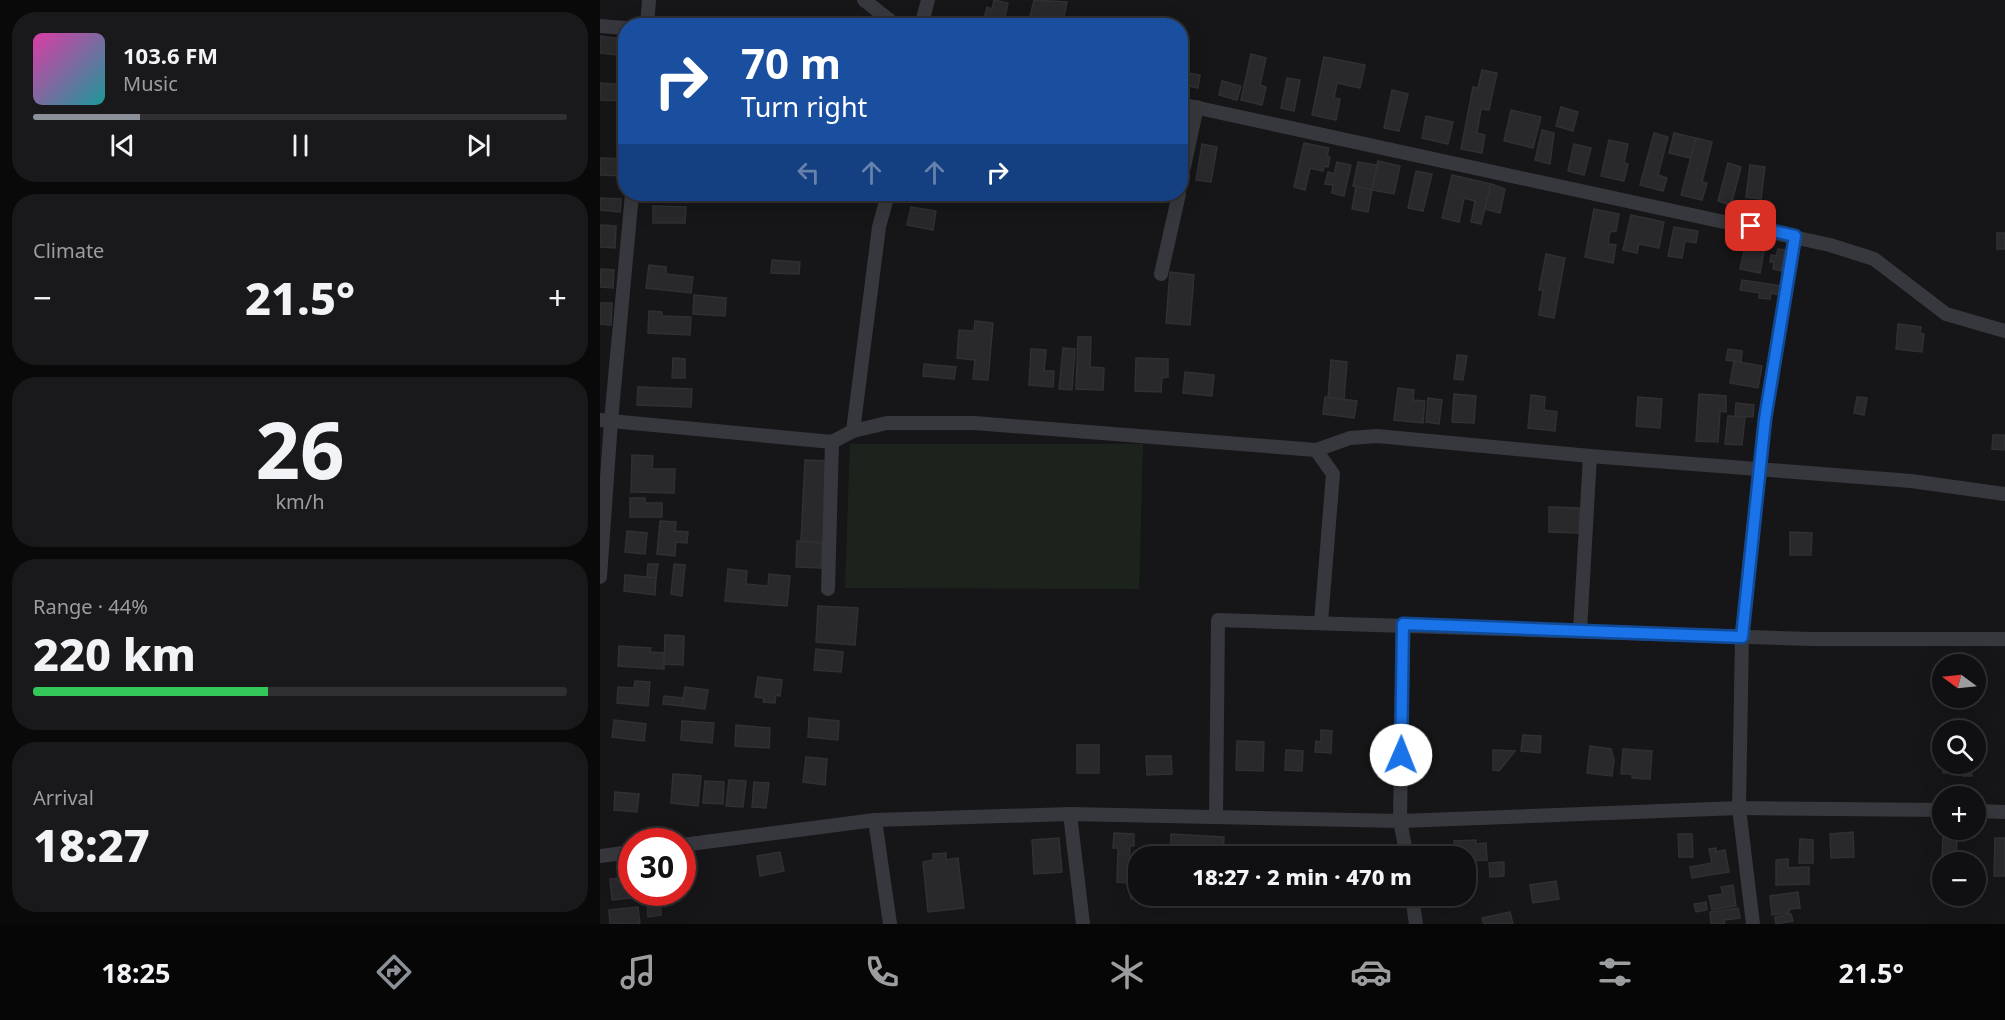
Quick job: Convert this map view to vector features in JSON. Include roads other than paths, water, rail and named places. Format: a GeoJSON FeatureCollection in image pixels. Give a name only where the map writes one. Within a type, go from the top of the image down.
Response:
{"type":"FeatureCollection","features":[{"type":"Feature","properties":{"kind":"street"},"geometry":{"type":"LineString","coordinates":[[648,18],[649,0]]}},
{"type":"Feature","properties":{"kind":"street"},"geometry":{"type":"LineString","coordinates":[[864,0],[887,18]]}},
{"type":"Feature","properties":{"kind":"street"},"geometry":{"type":"LineString","coordinates":[[923,18],[928,0]]}},
{"type":"Feature","properties":{"kind":"street"},"geometry":{"type":"LineString","coordinates":[[600,26],[618,27]]}},
{"type":"Feature","properties":{"kind":"street"},"geometry":{"type":"LineString","coordinates":[[1188,105],[1795,236],[1874,259],[1946,314],[2005,331]]}},
{"type":"Feature","properties":{"kind":"street"},"geometry":{"type":"LineString","coordinates":[[1188,148],[1197,107]]}},
{"type":"Feature","properties":{"kind":"street"},"geometry":{"type":"LineString","coordinates":[[600,577],[605,421],[631,201]]}},
{"type":"Feature","properties":{"kind":"street"},"geometry":{"type":"LineString","coordinates":[[853,431],[879,227],[886,201]]}},
{"type":"Feature","properties":{"kind":"street"},"geometry":{"type":"LineString","coordinates":[[1161,274],[1177,201]]}},
{"type":"Feature","properties":{"kind":"street"},"geometry":{"type":"LineString","coordinates":[[1753,924],[1739,808],[1742,637],[1765,419],[1795,236]]}},
{"type":"Feature","properties":{"kind":"street"},"geometry":{"type":"LineString","coordinates":[[605,421],[832,442],[853,431],[887,423],[974,423],[1316,450],[1350,438],[1377,436],[1590,456],[1911,481],[2005,494]]}},
{"type":"Feature","properties":{"kind":"street"},"geometry":{"type":"LineString","coordinates":[[828,589],[832,442]]}},
{"type":"Feature","properties":{"kind":"street"},"geometry":{"type":"LineString","coordinates":[[1316,450],[1333,474],[1321,622]]}},
{"type":"Feature","properties":{"kind":"street"},"geometry":{"type":"LineString","coordinates":[[1580,631],[1590,456]]}},
{"type":"Feature","properties":{"kind":"street"},"geometry":{"type":"LineString","coordinates":[[1216,818],[1218,620],[1403,624],[1812,639],[2005,639]]}},
{"type":"Feature","properties":{"kind":"street"},"geometry":{"type":"LineString","coordinates":[[1403,624],[1400,821],[1405,846]]}},
{"type":"Feature","properties":{"kind":"street"},"geometry":{"type":"LineString","coordinates":[[696,843],[875,820],[1070,814],[1400,821],[1739,808],[1932,810]]}},
{"type":"Feature","properties":{"kind":"street"},"geometry":{"type":"LineString","coordinates":[[1986,811],[2005,812]]}},
{"type":"Feature","properties":{"kind":"street"},"geometry":{"type":"LineString","coordinates":[[1070,814],[1083,924]]}},
{"type":"Feature","properties":{"kind":"street"},"geometry":{"type":"LineString","coordinates":[[875,820],[890,924]]}},
{"type":"Feature","properties":{"kind":"street"},"geometry":{"type":"LineString","coordinates":[[600,856],[618,854]]}},
{"type":"Feature","properties":{"kind":"street"},"geometry":{"type":"LineString","coordinates":[[1413,906],[1416,924]]}}]}
